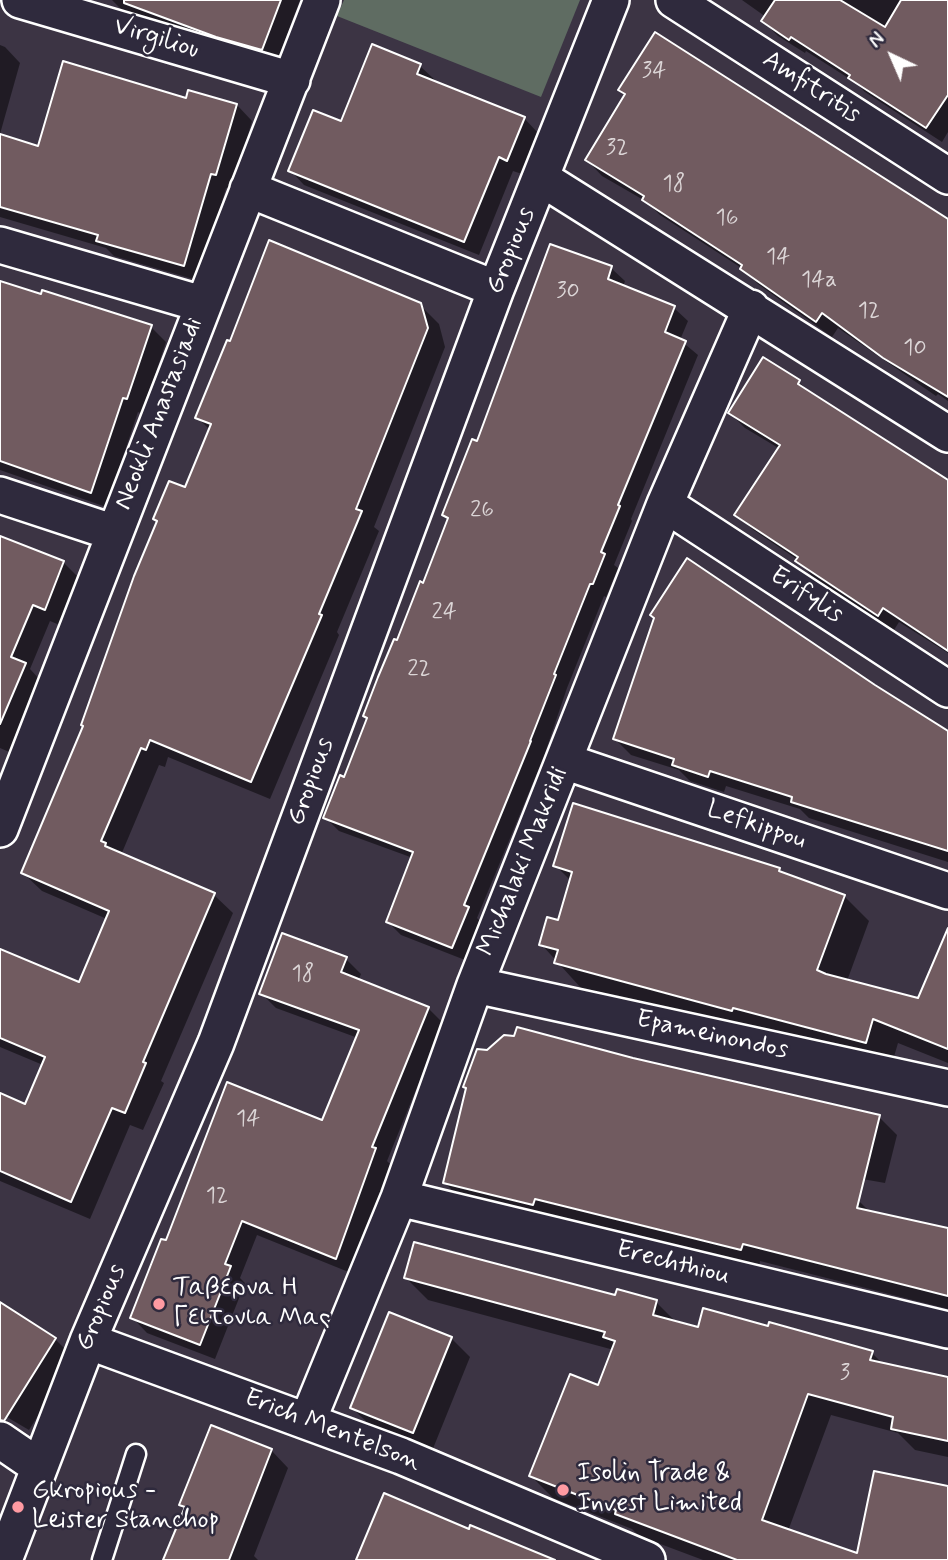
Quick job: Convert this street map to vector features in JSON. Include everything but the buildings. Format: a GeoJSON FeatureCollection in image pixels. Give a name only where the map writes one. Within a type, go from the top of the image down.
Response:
{"type":"FeatureCollection","features":[{"type":"Feature","properties":{"kind":"street","name":"Virgiliou"},"geometry":{"type":"LineString","coordinates":[[20,0],[64,5],[292,80]]}},
{"type":"Feature","properties":{"kind":"street","name":"Neokli Anastasiadi"},"geometry":{"type":"LineString","coordinates":[[0,829],[322,0]]}},
{"type":"Feature","properties":{"kind":"street","name":"Gropious"},"geometry":{"type":"LineString","coordinates":[[4,1560],[88,1341],[216,1043],[496,289],[611,0]]}},
{"type":"Feature","properties":{"kind":"street","name":"Amfitritis"},"geometry":{"type":"LineString","coordinates":[[674,0],[948,176]]}},
{"type":"Feature","properties":{"kind":"street"},"geometry":{"type":"LineString","coordinates":[[541,178],[948,434]]}},
{"type":"Feature","properties":{"kind":"street"},"geometry":{"type":"LineString","coordinates":[[247,189],[496,289]]}},
{"type":"Feature","properties":{"kind":"street"},"geometry":{"type":"LineString","coordinates":[[0,246],[202,304]]}},
{"type":"Feature","properties":{"kind":"street","name":"Michalaki Makridi"},"geometry":{"type":"LineString","coordinates":[[308,1420],[399,1198],[475,985],[664,504],[751,308]]}},
{"type":"Feature","properties":{"kind":"street"},"geometry":{"type":"LineString","coordinates":[[0,495],[115,533]]}},
{"type":"Feature","properties":{"kind":"street","name":"Erifylis"},"geometry":{"type":"LineString","coordinates":[[664,504],[948,689]]}},
{"type":"Feature","properties":{"kind":"street","name":"Lefkippou"},"geometry":{"type":"LineString","coordinates":[[564,761],[948,891]]}},
{"type":"Feature","properties":{"kind":"street","name":"Epameinondos"},"geometry":{"type":"LineString","coordinates":[[475,985],[948,1088]]}},
{"type":"Feature","properties":{"kind":"street","name":"Erechthiou"},"geometry":{"type":"LineString","coordinates":[[399,1198],[948,1330]]}},
{"type":"Feature","properties":{"kind":"street","name":"Erich Mentelson"},"geometry":{"type":"LineString","coordinates":[[88,1341],[308,1420],[429,1467],[647,1560]]}},
{"type":"Feature","properties":{"kind":"street"},"geometry":{"type":"LineString","coordinates":[[0,1440],[38,1466]]}},
{"type":"Feature","properties":{"kind":"lane"},"geometry":{"type":"LineString","coordinates":[[102,1560],[136,1454]]}},
{"type":"Feature","properties":{"kind":"green space"},"geometry":{"type":"Polygon","coordinates":[[[344,0],[580,0],[541,97],[337,16],[344,0]]]}},
{"type":"Feature","properties":{"kind":"place","name":"Ταβερνα Η Γειτονια Μας"},"geometry":{"type":"Point","coordinates":[159,1304]}},
{"type":"Feature","properties":{"kind":"place","name":"Isolin Trade & Invest Limited"},"geometry":{"type":"Point","coordinates":[563,1490]}},
{"type":"Feature","properties":{"kind":"place","name":"Gkropious - Leister Stanchop"},"geometry":{"type":"Point","coordinates":[18,1507]}}]}
